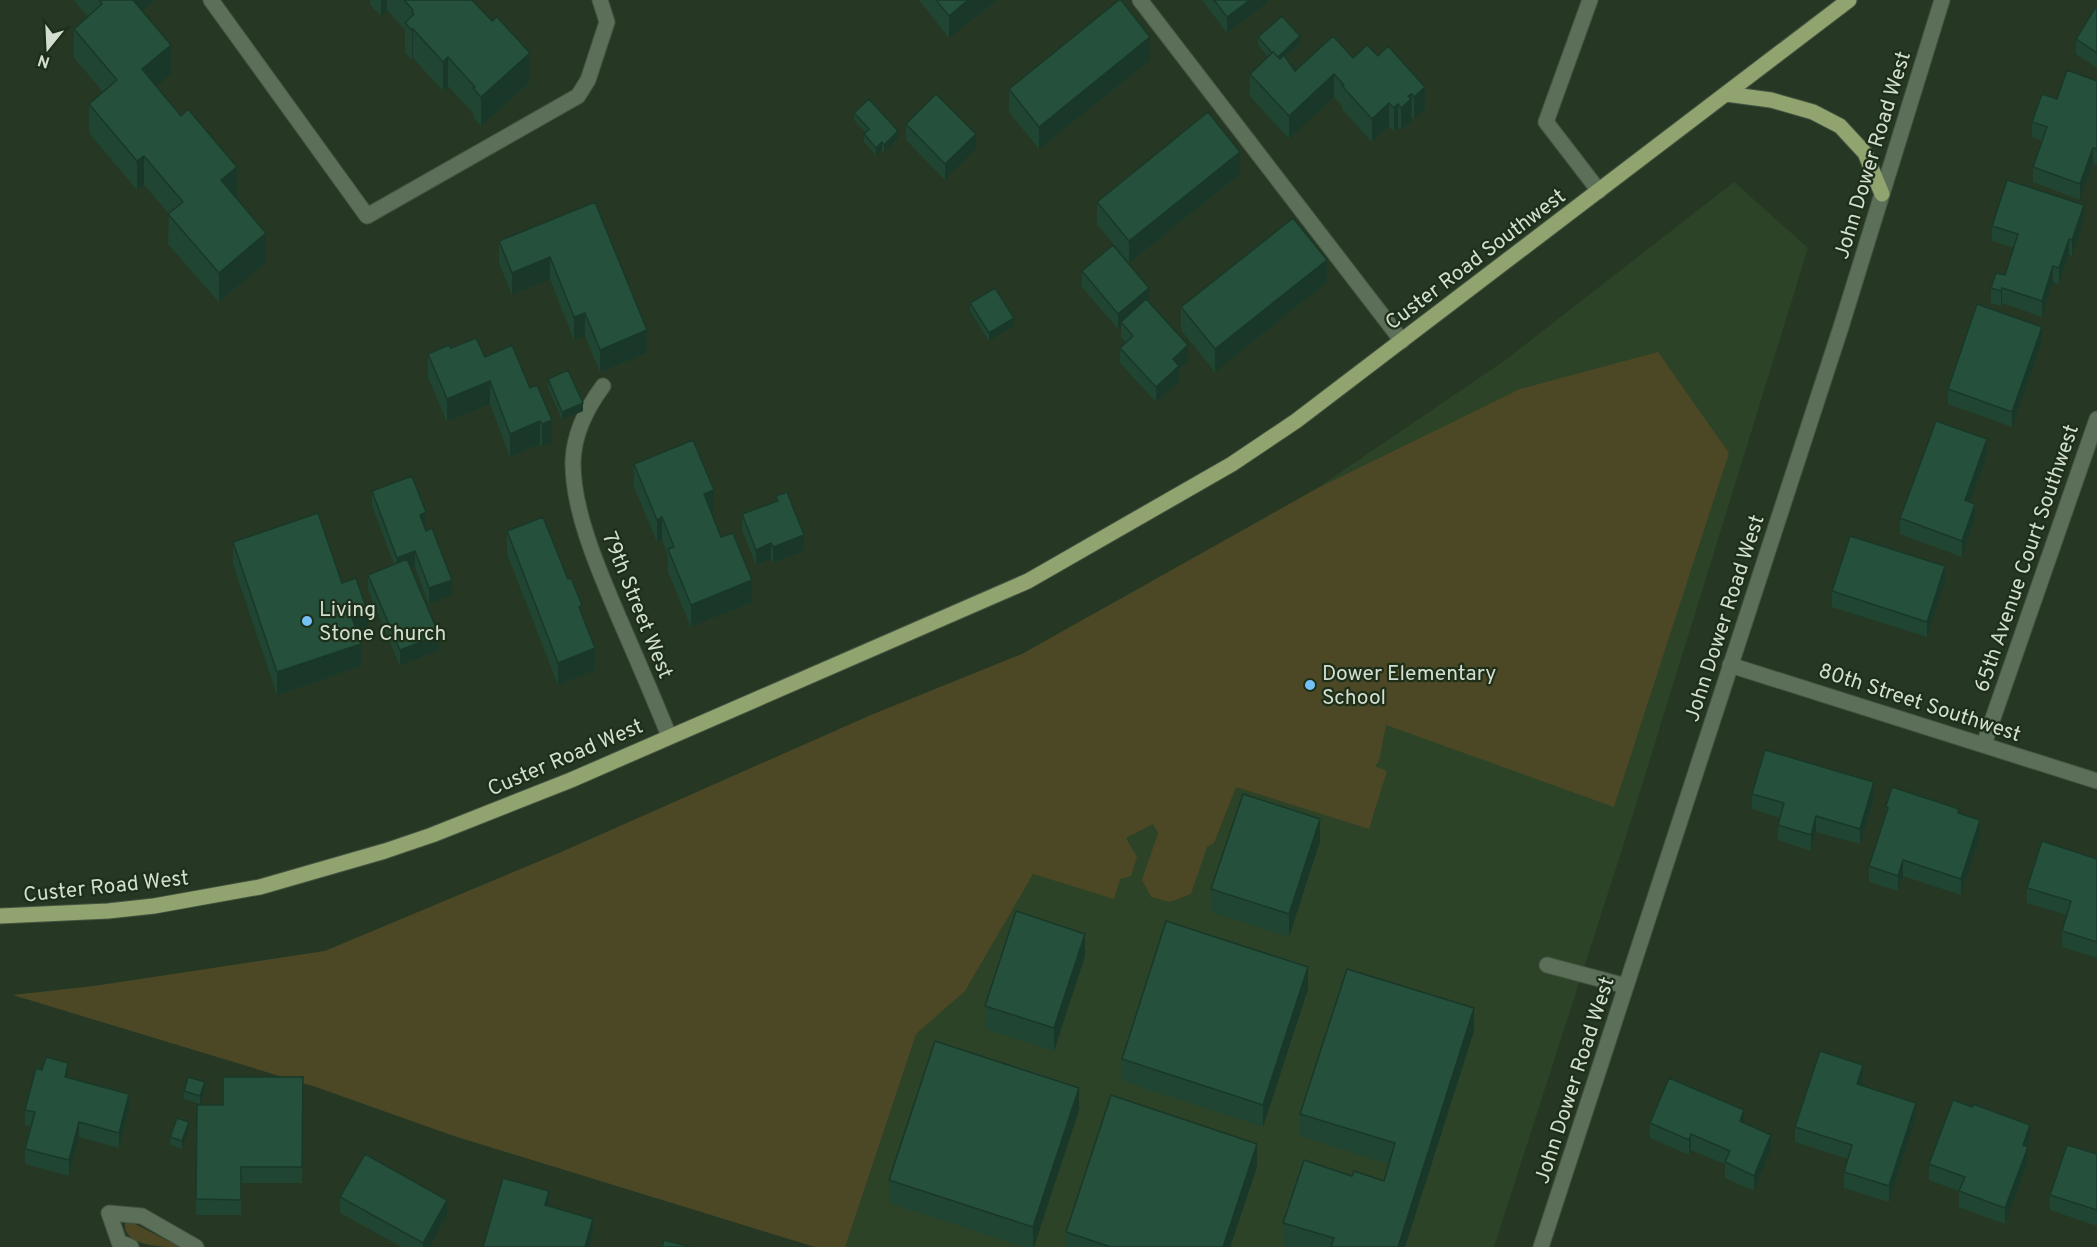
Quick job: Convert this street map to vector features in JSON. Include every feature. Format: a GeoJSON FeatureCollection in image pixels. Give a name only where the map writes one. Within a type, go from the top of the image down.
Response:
{"type":"FeatureCollection","features":[{"type":"Feature","properties":{"kind":"main road","name":"Custer Road Southwest"},"geometry":{"type":"LineString","coordinates":[[1113,532],[1232,464],[1296,422],[1849,0]]}},
{"type":"Feature","properties":{"kind":"main road"},"geometry":{"type":"LineString","coordinates":[[1726,94],[1771,100],[1813,112],[1840,126],[1865,153],[1882,194]]}},
{"type":"Feature","properties":{"kind":"main road","name":"Custer Road West"},"geometry":{"type":"LineString","coordinates":[[0,916],[108,911],[154,906],[260,887],[432,835],[572,780],[1028,581],[1113,532]]}},
{"type":"Feature","properties":{"kind":"street"},"geometry":{"type":"LineString","coordinates":[[211,0],[367,216],[578,96],[588,80],[607,22],[600,0]]}},
{"type":"Feature","properties":{"kind":"street"},"geometry":{"type":"LineString","coordinates":[[1140,0],[1402,341]]}},
{"type":"Feature","properties":{"kind":"street"},"geometry":{"type":"LineString","coordinates":[[1590,0],[1546,122],[1599,190]]}},
{"type":"Feature","properties":{"kind":"street","name":"John Dower Road West"},"geometry":{"type":"LineString","coordinates":[[1541,1247],[1841,327],[1942,0]]}},
{"type":"Feature","properties":{"kind":"street","name":"79th Street West"},"geometry":{"type":"LineString","coordinates":[[603,387],[591,402],[577,434],[573,463],[578,500],[592,555],[669,736]]}},
{"type":"Feature","properties":{"kind":"street","name":"65th Avenue Court Southwest"},"geometry":{"type":"LineString","coordinates":[[1984,744],[2097,419]]}},
{"type":"Feature","properties":{"kind":"street","name":"80th Street Southwest"},"geometry":{"type":"LineString","coordinates":[[1731,665],[2097,781]]}},
{"type":"Feature","properties":{"kind":"street"},"geometry":{"type":"LineString","coordinates":[[1547,965],[1626,986]]}},
{"type":"Feature","properties":{"kind":"street"},"geometry":{"type":"LineString","coordinates":[[131,1247],[119,1242],[109,1213],[142,1216],[196,1247]]}},
{"type":"Feature","properties":{"kind":"shaded area","name":"Dower Elementary School"},"geometry":{"type":"Polygon","coordinates":[[[1734,182],[1808,248],[1625,840],[1494,1247],[815,1247],[454,1136],[316,1087],[13,995],[94,986],[325,951],[559,853],[871,715],[1022,654],[1316,489],[1504,361],[1734,182]]]}},
{"type":"Feature","properties":{"kind":"shaded area"},"geometry":{"type":"Polygon","coordinates":[[[1658,352],[1729,453],[1614,807],[1386,725],[1379,761],[1375,766],[1387,771],[1369,829],[1236,787],[1214,843],[1207,847],[1191,894],[1170,902],[1151,897],[1142,880],[1158,833],[1153,824],[1126,838],[1137,857],[1131,876],[1120,879],[1114,899],[1033,874],[965,991],[916,1034],[845,1247],[815,1247],[454,1136],[316,1087],[13,995],[94,986],[325,951],[559,853],[871,715],[1022,654],[1316,489],[1520,389],[1658,352]]]}},
{"type":"Feature","properties":{"kind":"shaded area"},"geometry":{"type":"Polygon","coordinates":[[[131,1222],[180,1247],[155,1246],[137,1241],[126,1231],[125,1223],[131,1222]]]}},
{"type":"Feature","properties":{"kind":"building"},"geometry":{"type":"Polygon","coordinates":[[[99,0],[133,0],[171,45],[142,69],[181,116],[188,109],[237,167],[221,180],[266,233],[219,273],[168,214],[183,202],[144,156],[137,161],[89,104],[117,80],[74,29],[102,4],[99,0]]]}},
{"type":"Feature","properties":{"kind":"building"},"geometry":{"type":"Polygon","coordinates":[[[404,0],[472,0],[492,21],[497,17],[530,53],[481,97],[448,57],[443,62],[405,23],[414,14],[404,0]]]}},
{"type":"Feature","properties":{"kind":"building"},"geometry":{"type":"Polygon","coordinates":[[[936,0],[968,0],[949,16],[936,0]]]}},
{"type":"Feature","properties":{"kind":"building"},"geometry":{"type":"Polygon","coordinates":[[[1119,0],[1150,37],[1039,127],[1009,89],[1119,0]]]}},
{"type":"Feature","properties":{"kind":"building"},"geometry":{"type":"Polygon","coordinates":[[[1214,0],[1250,0],[1227,17],[1214,0]]]}},
{"type":"Feature","properties":{"kind":"building"},"geometry":{"type":"Polygon","coordinates":[[[2097,5],[2097,53],[2076,39],[2097,5]]]}},
{"type":"Feature","properties":{"kind":"building"},"geometry":{"type":"Polygon","coordinates":[[[1282,16],[1300,36],[1278,57],[1258,37],[1282,16]]]}},
{"type":"Feature","properties":{"kind":"building"},"geometry":{"type":"Polygon","coordinates":[[[1333,36],[1353,58],[1367,45],[1378,56],[1388,46],[1425,87],[1414,97],[1412,94],[1408,96],[1411,99],[1401,108],[1398,104],[1394,108],[1389,103],[1372,119],[1334,74],[1289,116],[1250,74],[1273,52],[1280,59],[1284,55],[1295,71],[1333,36]]]}},
{"type":"Feature","properties":{"kind":"building"},"geometry":{"type":"Polygon","coordinates":[[[2067,70],[2097,81],[2097,149],[2093,148],[2080,184],[2033,167],[2047,127],[2032,122],[2042,94],[2057,99],[2067,70]]]}},
{"type":"Feature","properties":{"kind":"building"},"geometry":{"type":"Polygon","coordinates":[[[936,94],[976,134],[945,164],[906,124],[936,94]]]}},
{"type":"Feature","properties":{"kind":"building"},"geometry":{"type":"Polygon","coordinates":[[[869,99],[898,131],[884,145],[882,142],[876,148],[864,134],[869,129],[854,113],[869,99]]]}},
{"type":"Feature","properties":{"kind":"building"},"geometry":{"type":"Polygon","coordinates":[[[1208,112],[1240,152],[1129,241],[1097,202],[1208,112]]]}},
{"type":"Feature","properties":{"kind":"building"},"geometry":{"type":"Polygon","coordinates":[[[2007,180],[2084,205],[2059,268],[2053,266],[2042,301],[2002,288],[2001,291],[1991,288],[1996,273],[2005,275],[2018,234],[1992,226],[2007,180]]]}},
{"type":"Feature","properties":{"kind":"building"},"geometry":{"type":"Polygon","coordinates":[[[595,202],[647,330],[600,350],[585,313],[574,317],[550,257],[512,273],[499,241],[595,202]]]}},
{"type":"Feature","properties":{"kind":"building"},"geometry":{"type":"Polygon","coordinates":[[[1293,218],[1327,260],[1215,349],[1181,307],[1293,218]]]}},
{"type":"Feature","properties":{"kind":"building"},"geometry":{"type":"Polygon","coordinates":[[[1113,245],[1149,288],[1118,314],[1082,271],[1113,245]]]}},
{"type":"Feature","properties":{"kind":"building"},"geometry":{"type":"Polygon","coordinates":[[[995,288],[1014,318],[989,333],[970,303],[995,288]]]}},
{"type":"Feature","properties":{"kind":"building"},"geometry":{"type":"Polygon","coordinates":[[[1146,299],[1188,345],[1173,359],[1179,366],[1156,387],[1120,348],[1133,336],[1121,322],[1146,299]]]}},
{"type":"Feature","properties":{"kind":"building"},"geometry":{"type":"Polygon","coordinates":[[[1977,304],[2042,327],[2012,412],[1948,389],[1977,304]]]}},
{"type":"Feature","properties":{"kind":"building"},"geometry":{"type":"Polygon","coordinates":[[[476,338],[485,357],[512,345],[530,388],[537,385],[552,420],[542,424],[540,421],[510,434],[490,381],[447,399],[428,354],[449,345],[451,348],[476,338]]]}},
{"type":"Feature","properties":{"kind":"building"},"geometry":{"type":"Polygon","coordinates":[[[568,370],[583,403],[562,412],[548,379],[568,370]]]}},
{"type":"Feature","properties":{"kind":"building"},"geometry":{"type":"Polygon","coordinates":[[[1936,421],[1987,439],[1965,500],[1975,504],[1962,541],[1900,518],[1936,421]]]}},
{"type":"Feature","properties":{"kind":"building"},"geometry":{"type":"Polygon","coordinates":[[[693,440],[714,490],[704,494],[721,537],[733,533],[752,580],[691,605],[668,549],[674,547],[662,517],[657,520],[634,464],[693,440]]]}},
{"type":"Feature","properties":{"kind":"building"},"geometry":{"type":"Polygon","coordinates":[[[412,476],[426,512],[420,515],[426,531],[432,528],[452,580],[429,588],[415,551],[397,558],[372,491],[412,476]]]}},
{"type":"Feature","properties":{"kind":"building"},"geometry":{"type":"Polygon","coordinates":[[[787,492],[804,535],[773,547],[771,543],[756,550],[742,514],[778,501],[776,496],[787,492]]]}},
{"type":"Feature","properties":{"kind":"building","name":"Living Stone Church"},"geometry":{"type":"Polygon","coordinates":[[[318,513],[342,583],[356,578],[368,613],[352,618],[361,644],[277,672],[233,542],[318,513]]]}},
{"type":"Feature","properties":{"kind":"building"},"geometry":{"type":"Polygon","coordinates":[[[543,517],[568,579],[571,578],[582,605],[579,607],[595,648],[558,663],[507,531],[543,517]]]}},
{"type":"Feature","properties":{"kind":"building"},"geometry":{"type":"Polygon","coordinates":[[[1850,536],[1945,566],[1927,622],[1832,591],[1850,536]]]}},
{"type":"Feature","properties":{"kind":"building"},"geometry":{"type":"Polygon","coordinates":[[[407,559],[439,635],[400,650],[368,575],[407,559]]]}},
{"type":"Feature","properties":{"kind":"building"},"geometry":{"type":"Polygon","coordinates":[[[1765,750],[1874,782],[1860,829],[1816,816],[1811,835],[1778,825],[1784,803],[1752,794],[1765,750]]]}},
{"type":"Feature","properties":{"kind":"building"},"geometry":{"type":"Polygon","coordinates":[[[1892,787],[1959,809],[1958,813],[1980,820],[1961,879],[1903,860],[1898,876],[1869,866],[1888,808],[1886,806],[1892,787]]]}},
{"type":"Feature","properties":{"kind":"building"},"geometry":{"type":"Polygon","coordinates":[[[1243,794],[1320,819],[1289,914],[1211,889],[1243,794]]]}},
{"type":"Feature","properties":{"kind":"building"},"geometry":{"type":"Polygon","coordinates":[[[2042,841],[2097,859],[2097,942],[2062,931],[2071,901],[2027,888],[2042,841]]]}},
{"type":"Feature","properties":{"kind":"building"},"geometry":{"type":"Polygon","coordinates":[[[1016,911],[1085,934],[1054,1028],[985,1006],[1016,911]]]}},
{"type":"Feature","properties":{"kind":"building"},"geometry":{"type":"Polygon","coordinates":[[[1166,921],[1308,967],[1263,1105],[1122,1059],[1166,921]]]}},
{"type":"Feature","properties":{"kind":"building"},"geometry":{"type":"Polygon","coordinates":[[[1347,969],[1474,1008],[1398,1247],[1331,1247],[1334,1238],[1283,1223],[1304,1160],[1352,1176],[1354,1171],[1384,1181],[1395,1143],[1300,1114],[1347,969]]]}},
{"type":"Feature","properties":{"kind":"building"},"geometry":{"type":"Polygon","coordinates":[[[935,1041],[1079,1088],[1033,1227],[889,1180],[935,1041]]]}},
{"type":"Feature","properties":{"kind":"building"},"geometry":{"type":"Polygon","coordinates":[[[1820,1051],[1863,1065],[1857,1084],[1916,1103],[1889,1186],[1844,1172],[1852,1145],[1795,1127],[1820,1051]]]}},
{"type":"Feature","properties":{"kind":"building"},"geometry":{"type":"Polygon","coordinates":[[[46,1057],[68,1063],[65,1077],[129,1094],[119,1133],[79,1122],[69,1160],[25,1149],[35,1112],[25,1110],[36,1068],[42,1070],[46,1057]]]}},
{"type":"Feature","properties":{"kind":"building"},"geometry":{"type":"Polygon","coordinates":[[[188,1077],[205,1082],[200,1096],[184,1091],[188,1077]]]}},
{"type":"Feature","properties":{"kind":"building"},"geometry":{"type":"Polygon","coordinates":[[[223,1077],[303,1077],[302,1167],[241,1167],[241,1200],[196,1199],[197,1105],[223,1105],[223,1077]]]}},
{"type":"Feature","properties":{"kind":"building"},"geometry":{"type":"Polygon","coordinates":[[[1669,1078],[1744,1110],[1740,1121],[1771,1135],[1754,1176],[1725,1162],[1730,1151],[1691,1134],[1689,1140],[1650,1123],[1669,1078]]]}},
{"type":"Feature","properties":{"kind":"building"},"geometry":{"type":"Polygon","coordinates":[[[1111,1095],[1257,1144],[1223,1247],[1111,1247],[1066,1232],[1111,1095]]]}},
{"type":"Feature","properties":{"kind":"building"},"geometry":{"type":"Polygon","coordinates":[[[1953,1100],[1972,1107],[1973,1104],[2030,1125],[2023,1145],[2028,1147],[2005,1208],[1959,1191],[1965,1177],[1929,1164],[1953,1100]]]}},
{"type":"Feature","properties":{"kind":"building"},"geometry":{"type":"Polygon","coordinates":[[[177,1118],[189,1122],[182,1141],[170,1137],[177,1118]]]}},
{"type":"Feature","properties":{"kind":"building"},"geometry":{"type":"Polygon","coordinates":[[[2067,1145],[2097,1154],[2097,1210],[2050,1195],[2067,1145]]]}},
{"type":"Feature","properties":{"kind":"building"},"geometry":{"type":"Polygon","coordinates":[[[365,1154],[447,1200],[423,1243],[340,1197],[365,1154]]]}},
{"type":"Feature","properties":{"kind":"building"},"geometry":{"type":"Polygon","coordinates":[[[503,1178],[549,1191],[545,1205],[593,1219],[585,1247],[483,1247],[503,1178]]]}},
{"type":"Feature","properties":{"kind":"building"},"geometry":{"type":"Polygon","coordinates":[[[664,1240],[691,1247],[662,1247],[664,1240]]]}},
{"type":"Feature","properties":{"kind":"place","name":"Living Stone Church"},"geometry":{"type":"Point","coordinates":[307,621]}},
{"type":"Feature","properties":{"kind":"place","name":"Dower Elementary School"},"geometry":{"type":"Point","coordinates":[1310,685]}}]}
